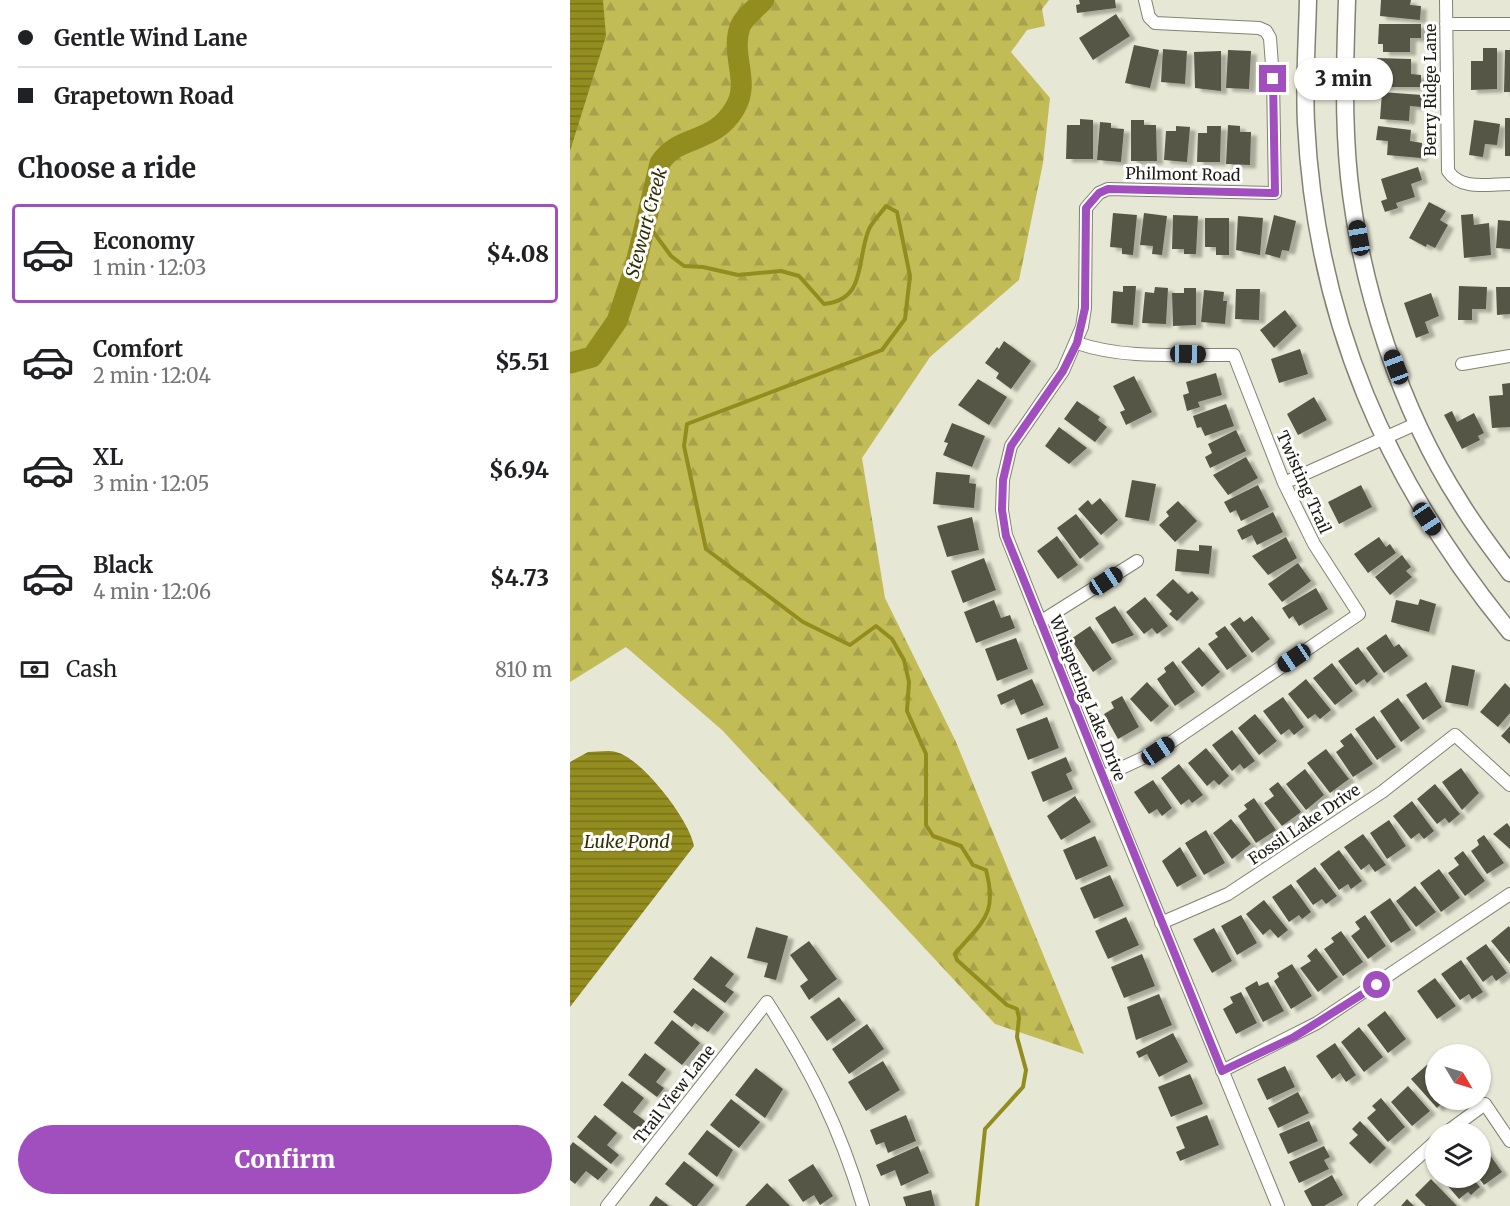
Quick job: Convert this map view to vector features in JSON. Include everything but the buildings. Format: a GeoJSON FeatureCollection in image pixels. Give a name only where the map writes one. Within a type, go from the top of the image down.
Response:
{"type":"FeatureCollection","features":[{"type":"Feature","properties":{"kind":"main road"},"geometry":{"type":"LineString","coordinates":[[1308,0],[1306,121],[1316,218],[1336,315],[1358,380],[1382,439],[1427,519],[1468,580],[1510,633]]}},
{"type":"Feature","properties":{"kind":"main road"},"geometry":{"type":"LineString","coordinates":[[1347,0],[1346,137],[1354,211],[1377,314],[1418,423],[1459,501],[1510,573]]}},
{"type":"Feature","properties":{"kind":"street","name":"Philmont Road"},"geometry":{"type":"LineString","coordinates":[[1093,198],[1108,189],[1275,193],[1273,79],[1270,38],[1266,31],[1259,28],[1155,23],[1149,17],[1145,0]]}},
{"type":"Feature","properties":{"kind":"street","name":"Berry Ridge Lane"},"geometry":{"type":"LineString","coordinates":[[1446,0],[1446,166],[1453,179],[1468,184],[1510,184]]}},
{"type":"Feature","properties":{"kind":"street"},"geometry":{"type":"LineString","coordinates":[[1446,24],[1510,24]]}},
{"type":"Feature","properties":{"kind":"street","name":"Whispering Lake Drive"},"geometry":{"type":"LineString","coordinates":[[1093,198],[1086,208],[1085,308],[1077,343],[1063,371],[1011,446],[1003,480],[1002,510],[1006,536],[1161,923],[1278,1206]]}},
{"type":"Feature","properties":{"kind":"street","name":"Twisting Trail"},"geometry":{"type":"LineString","coordinates":[[1077,343],[1094,349],[1124,353],[1234,355],[1284,483],[1314,544],[1359,614],[1158,751],[1102,777]]}},
{"type":"Feature","properties":{"kind":"street"},"geometry":{"type":"LineString","coordinates":[[1462,364],[1510,356]]}},
{"type":"Feature","properties":{"kind":"street"},"geometry":{"type":"LineString","coordinates":[[1284,483],[1418,423]]}},
{"type":"Feature","properties":{"kind":"street"},"geometry":{"type":"LineString","coordinates":[[1040,622],[1137,561]]}},
{"type":"Feature","properties":{"kind":"street","name":"Fossil Lake Drive"},"geometry":{"type":"LineString","coordinates":[[1161,923],[1228,894],[1382,792],[1455,735],[1510,785]]}},
{"type":"Feature","properties":{"kind":"street"},"geometry":{"type":"LineString","coordinates":[[1222,1071],[1317,1023],[1510,894]]}},
{"type":"Feature","properties":{"kind":"street","name":"Trail View Lane"},"geometry":{"type":"LineString","coordinates":[[607,1206],[767,1002],[815,1082],[840,1135],[863,1206]]}},
{"type":"Feature","properties":{"kind":"street"},"geometry":{"type":"LineString","coordinates":[[1461,1122],[1485,1104],[1510,1141]]}},
{"type":"Feature","properties":{"kind":"street"},"geometry":{"type":"LineString","coordinates":[[1364,1206],[1425,1152]]}},
{"type":"Feature","properties":{"kind":"green space"},"geometry":{"type":"Polygon","coordinates":[[[570,0],[1049,0],[1042,9],[1045,26],[1027,30],[1011,52],[1050,98],[1043,163],[1019,280],[930,357],[862,458],[885,598],[956,742],[1084,1054],[995,1024],[722,730],[626,647],[570,682],[570,0]]]}},
{"type":"Feature","properties":{"kind":"water"},"geometry":{"type":"Polygon","coordinates":[[[570,0],[603,0],[606,36],[570,151],[570,0]]]}},
{"type":"Feature","properties":{"kind":"water","name":"Luke Pond"},"geometry":{"type":"Polygon","coordinates":[[[588,752],[616,752],[639,766],[674,807],[691,835],[694,846],[570,1007],[570,762],[588,752]]]}},
{"type":"Feature","properties":{"kind":"waterway","name":"Stewart Creek"},"geometry":{"type":"LineString","coordinates":[[570,363],[592,357],[617,321],[635,267],[660,163],[676,147],[717,128],[735,108],[741,88],[737,48],[740,27],[747,16],[764,0]]}},
{"type":"Feature","properties":{"kind":"waterway"},"geometry":{"type":"LineString","coordinates":[[646,222],[671,256],[684,266],[703,267],[738,275],[781,271],[799,276],[824,304],[838,301],[854,287],[869,229],[886,206],[897,212],[910,276],[905,319],[882,350],[687,424],[684,446],[706,549],[803,622],[850,645],[876,626],[892,639],[904,660],[909,682],[907,711],[926,754],[926,825],[933,836],[961,846],[973,865],[986,870],[989,885],[989,908],[980,925],[955,954],[957,960],[1007,1005],[1017,1009],[1019,1018],[1017,1037],[1026,1070],[1023,1087],[985,1129],[977,1206]]}},
{"type":"Feature","properties":{"kind":"route"},"geometry":{"type":"LineString","coordinates":[[1273,79],[1275,193],[1108,189],[1093,198],[1086,208],[1085,308],[1082,327],[1063,371],[1011,446],[1003,480],[1002,510],[1006,536],[1222,1071],[1294,1037],[1377,985]]}}]}
